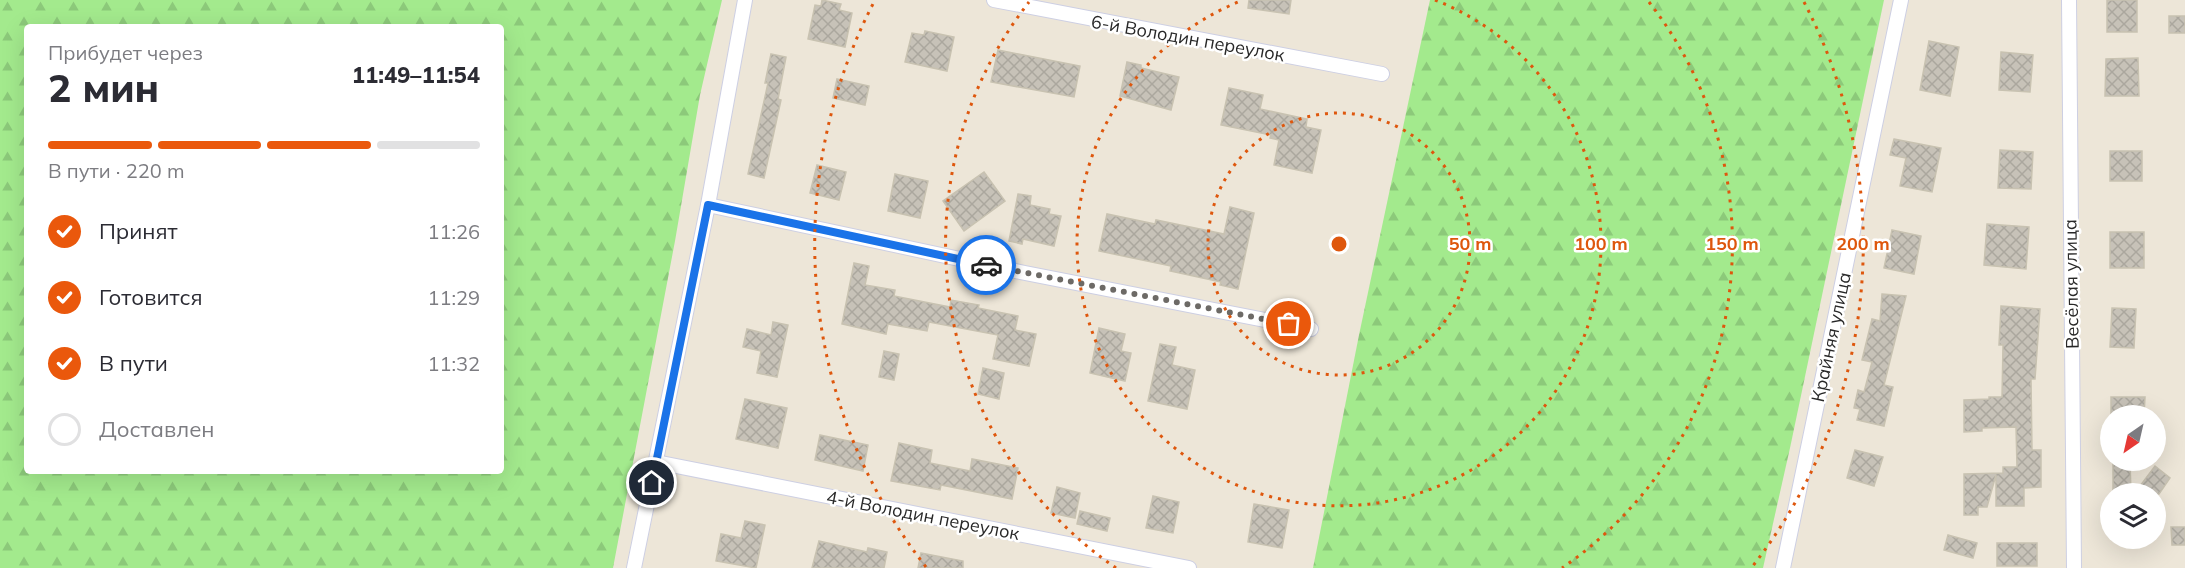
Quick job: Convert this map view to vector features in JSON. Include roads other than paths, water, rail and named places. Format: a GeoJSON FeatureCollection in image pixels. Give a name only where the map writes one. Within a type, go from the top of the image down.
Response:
{"type":"FeatureCollection","features":[{"type":"Feature","properties":{"kind":"street"},"geometry":{"type":"LineString","coordinates":[[634,568],[708,205],[745,0]]}},
{"type":"Feature","properties":{"kind":"street","name":"6-й Володин переулок"},"geometry":{"type":"LineString","coordinates":[[994,0],[1382,74]]}},
{"type":"Feature","properties":{"kind":"street","name":"Крайняя улица"},"geometry":{"type":"LineString","coordinates":[[1783,568],[1900,0]]}},
{"type":"Feature","properties":{"kind":"street","name":"Весёлая улица"},"geometry":{"type":"LineString","coordinates":[[2068,0],[2074,568]]}},
{"type":"Feature","properties":{"kind":"street"},"geometry":{"type":"LineString","coordinates":[[708,205],[1025,273],[1311,328]]}},
{"type":"Feature","properties":{"kind":"street","name":"4-й Володин переулок"},"geometry":{"type":"LineString","coordinates":[[656,462],[1189,568]]}}]}
